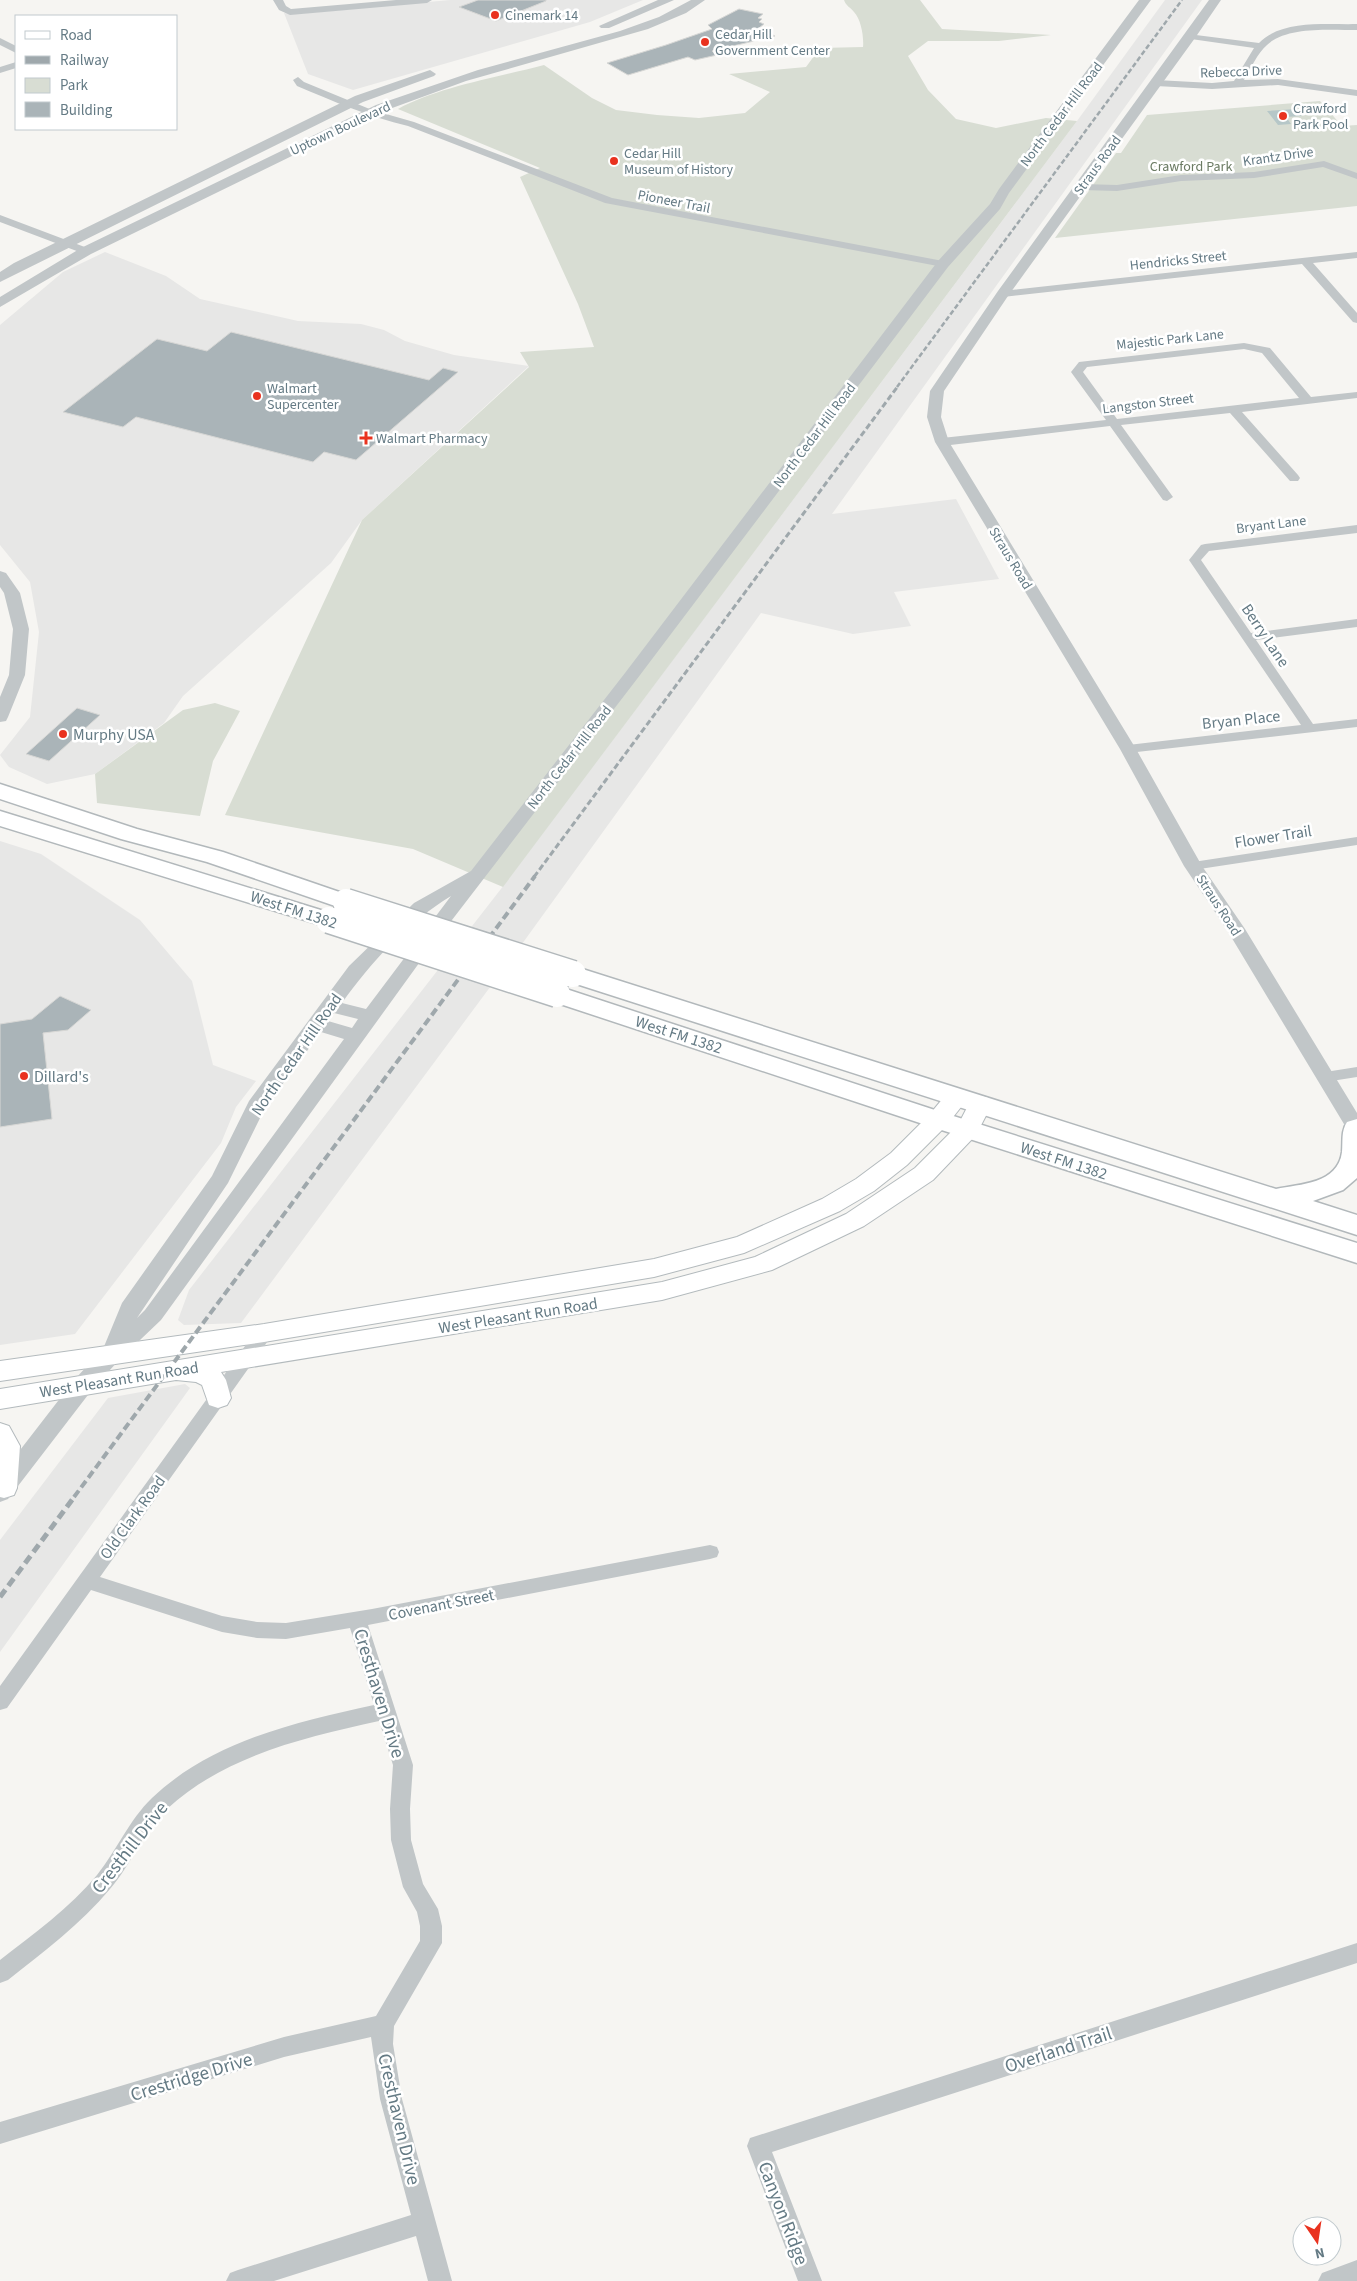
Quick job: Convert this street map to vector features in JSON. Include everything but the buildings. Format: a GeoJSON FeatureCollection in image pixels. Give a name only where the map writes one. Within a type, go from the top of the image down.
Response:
{"type":"FeatureCollection","features":[{"type":"Feature","properties":{"kind":"main road","name":"West FM 1382"},"geometry":{"type":"LineString","coordinates":[[0,791],[129,834],[215,857],[346,902],[1357,1225]]}},
{"type":"Feature","properties":{"kind":"main road","name":"West FM 1382"},"geometry":{"type":"LineString","coordinates":[[0,818],[81,845],[208,881],[938,1120],[1357,1253]]}},
{"type":"Feature","properties":{"kind":"main road","name":"West Pleasant Run Road"},"geometry":{"type":"LineString","coordinates":[[0,1371],[264,1333],[654,1268],[744,1244],[830,1205],[865,1185],[899,1159],[938,1120],[969,1101]]}},
{"type":"Feature","properties":{"kind":"main road","name":"West Pleasant Run Road"},"geometry":{"type":"LineString","coordinates":[[0,1399],[168,1370],[247,1359],[662,1291],[763,1264],[855,1220],[924,1174],[968,1129],[969,1101]]}},
{"type":"Feature","properties":{"kind":"main road"},"geometry":{"type":"LineString","coordinates":[[1274,1198],[1311,1193],[1337,1182],[1348,1171],[1354,1160],[1357,1128]]}},
{"type":"Feature","properties":{"kind":"main road"},"geometry":{"type":"LineString","coordinates":[[168,1370],[201,1373],[213,1380],[218,1398]]}},
{"type":"Feature","properties":{"kind":"main road"},"geometry":{"type":"LineString","coordinates":[[0,1433],[7,1446],[2,1491]]}},
{"type":"Feature","properties":{"kind":"street"},"geometry":{"type":"LineString","coordinates":[[278,0],[282,8],[290,12],[426,0]]}},
{"type":"Feature","properties":{"kind":"street"},"geometry":{"type":"LineString","coordinates":[[507,53],[595,30],[668,0]]}},
{"type":"Feature","properties":{"kind":"street","name":"Uptown Boulevard"},"geometry":{"type":"LineString","coordinates":[[0,303],[23,287],[86,251],[376,110],[424,91],[488,71],[588,46],[654,22],[699,0]]}},
{"type":"Feature","properties":{"kind":"street","name":"North Cedar Hill Road"},"geometry":{"type":"LineString","coordinates":[[2,1491],[83,1385],[111,1354],[153,1315],[370,1016],[943,264],[995,206],[1002,192],[1145,0]]}},
{"type":"Feature","properties":{"kind":"street","name":"Straus Road"},"geometry":{"type":"LineString","coordinates":[[1215,0],[1191,36],[1003,294],[937,391],[932,409],[935,426],[942,442],[1128,749],[1193,866],[1236,929],[1357,1128]]}},
{"type":"Feature","properties":{"kind":"street"},"geometry":{"type":"LineString","coordinates":[[1237,84],[1261,46],[1269,38],[1299,30],[1357,27]]}},
{"type":"Feature","properties":{"kind":"street"},"geometry":{"type":"LineString","coordinates":[[1191,36],[1261,46]]}},
{"type":"Feature","properties":{"kind":"street"},"geometry":{"type":"LineString","coordinates":[[0,42],[15,50]]}},
{"type":"Feature","properties":{"kind":"street"},"geometry":{"type":"LineString","coordinates":[[0,70],[15,65]]}},
{"type":"Feature","properties":{"kind":"street","name":"Uptown Boulevard"},"geometry":{"type":"LineString","coordinates":[[0,278],[19,266],[354,101],[439,72]]}},
{"type":"Feature","properties":{"kind":"street"},"geometry":{"type":"LineString","coordinates":[[298,80],[310,80],[354,101],[300,84],[298,80]]}},
{"type":"Feature","properties":{"kind":"street","name":"Rebecca Drive"},"geometry":{"type":"LineString","coordinates":[[1156,83],[1190,86],[1278,82],[1357,93]]}},
{"type":"Feature","properties":{"kind":"street","name":"Pioneer Trail"},"geometry":{"type":"LineString","coordinates":[[354,101],[376,110],[392,120],[411,124],[609,201],[943,264]]}},
{"type":"Feature","properties":{"kind":"street"},"geometry":{"type":"LineString","coordinates":[[226,163],[250,171]]}},
{"type":"Feature","properties":{"kind":"street","name":"Krantz Drive"},"geometry":{"type":"LineString","coordinates":[[1082,187],[1117,188],[1182,178],[1254,175],[1324,164],[1357,176]]}},
{"type":"Feature","properties":{"kind":"street"},"geometry":{"type":"LineString","coordinates":[[0,218],[86,251]]}},
{"type":"Feature","properties":{"kind":"street","name":"Hendricks Street"},"geometry":{"type":"LineString","coordinates":[[1003,294],[1357,255]]}},
{"type":"Feature","properties":{"kind":"street"},"geometry":{"type":"LineString","coordinates":[[1305,261],[1357,320]]}},
{"type":"Feature","properties":{"kind":"street","name":"Majestic Park Lane"},"geometry":{"type":"LineString","coordinates":[[1114,422],[1077,372],[1083,364],[1244,346],[1251,347],[1266,350],[1308,401]]}},
{"type":"Feature","properties":{"kind":"street","name":"Langston Street"},"geometry":{"type":"LineString","coordinates":[[942,442],[1357,395]]}},
{"type":"Feature","properties":{"kind":"street"},"geometry":{"type":"LineString","coordinates":[[1232,408],[1294,478]]}},
{"type":"Feature","properties":{"kind":"street"},"geometry":{"type":"LineString","coordinates":[[1114,422],[1167,497]]}},
{"type":"Feature","properties":{"kind":"street","name":"Bryant Lane"},"geometry":{"type":"LineString","coordinates":[[1194,560],[1205,548],[1357,529]]}},
{"type":"Feature","properties":{"kind":"street","name":"Berry Lane"},"geometry":{"type":"LineString","coordinates":[[1194,560],[1310,729]]}},
{"type":"Feature","properties":{"kind":"street"},"geometry":{"type":"LineString","coordinates":[[0,576],[12,593],[20,629],[17,675],[0,717]]}},
{"type":"Feature","properties":{"kind":"street"},"geometry":{"type":"LineString","coordinates":[[1247,637],[1357,623]]}},
{"type":"Feature","properties":{"kind":"street","name":"Bryan Place"},"geometry":{"type":"LineString","coordinates":[[1128,749],[1357,723]]}},
{"type":"Feature","properties":{"kind":"street","name":"Flower Trail"},"geometry":{"type":"LineString","coordinates":[[1193,866],[1357,841]]}},
{"type":"Feature","properties":{"kind":"street","name":"North Cedar Hill Road"},"geometry":{"type":"LineString","coordinates":[[111,1354],[130,1308],[221,1178],[256,1106],[356,970],[420,907],[482,870]]}},
{"type":"Feature","properties":{"kind":"street"},"geometry":{"type":"LineString","coordinates":[[329,1006],[370,1016]]}},
{"type":"Feature","properties":{"kind":"street"},"geometry":{"type":"LineString","coordinates":[[316,1024],[356,1036]]}},
{"type":"Feature","properties":{"kind":"street"},"geometry":{"type":"LineString","coordinates":[[1325,1077],[1357,1072]]}},
{"type":"Feature","properties":{"kind":"street","name":"Old Clark Road"},"geometry":{"type":"LineString","coordinates":[[0,1702],[264,1333]]}},
{"type":"Feature","properties":{"kind":"street","name":"Covenant Street"},"geometry":{"type":"LineString","coordinates":[[87,1581],[222,1624],[248,1628],[286,1630],[357,1620],[710,1552]]}},
{"type":"Feature","properties":{"kind":"street","name":"Cresthaven Drive"},"geometry":{"type":"LineString","coordinates":[[357,1620],[403,1765],[400,1809],[401,1840],[413,1887],[427,1909],[431,1944],[383,2024],[382,2044],[392,2099],[440,2281]]}},
{"type":"Feature","properties":{"kind":"street","name":"Cresthill Drive"},"geometry":{"type":"LineString","coordinates":[[0,1973],[58,1927],[104,1882],[127,1846],[160,1804],[199,1773],[244,1749],[301,1729],[386,1711]]}},
{"type":"Feature","properties":{"kind":"street","name":"Overland Trail"},"geometry":{"type":"LineString","coordinates":[[758,2146],[1357,1953]]}},
{"type":"Feature","properties":{"kind":"street","name":"Crestridge Drive"},"geometry":{"type":"LineString","coordinates":[[0,2133],[284,2047],[383,2024]]}},
{"type":"Feature","properties":{"kind":"street","name":"Canyon Ridge"},"geometry":{"type":"LineString","coordinates":[[758,2146],[810,2281]]}},
{"type":"Feature","properties":{"kind":"street"},"geometry":{"type":"LineString","coordinates":[[238,2281],[424,2222]]}},
{"type":"Feature","properties":{"kind":"street"},"geometry":{"type":"LineString","coordinates":[[1330,2281],[1357,2271]]}},
{"type":"Feature","properties":{"kind":"shaded area"},"geometry":{"type":"Polygon","coordinates":[[[450,0],[643,0],[590,22],[353,90],[308,74],[284,13],[296,14],[450,0]]]}},
{"type":"Feature","properties":{"kind":"shaded area"},"geometry":{"type":"Polygon","coordinates":[[[1165,0],[1202,0],[832,514],[956,499],[999,579],[894,592],[911,626],[853,634],[761,613],[522,944],[241,1323],[184,1325],[178,1320],[189,1290],[504,885],[1077,121],[1165,0]]]}},
{"type":"Feature","properties":{"kind":"shaded area","name":"Crawford Park Pool"},"geometry":{"type":"Polygon","coordinates":[[[1296,109],[1302,116],[1286,117],[1291,124],[1278,125],[1267,111],[1296,109]]]}},
{"type":"Feature","properties":{"kind":"shaded area"},"geometry":{"type":"Polygon","coordinates":[[[105,252],[166,276],[200,299],[298,321],[361,324],[384,330],[405,341],[454,355],[529,366],[362,520],[331,563],[183,696],[164,723],[95,774],[47,784],[9,767],[0,755],[30,717],[39,632],[30,582],[0,545],[0,325],[63,272],[105,252]]]}},
{"type":"Feature","properties":{"kind":"shaded area"},"geometry":{"type":"Polygon","coordinates":[[[0,841],[41,854],[140,920],[192,981],[213,1065],[256,1081],[236,1107],[221,1143],[75,1334],[0,1345],[0,841]]]}},
{"type":"Feature","properties":{"kind":"shaded area"},"geometry":{"type":"Polygon","coordinates":[[[185,1384],[190,1388],[0,1652],[0,1540],[108,1398],[185,1384]]]}},
{"type":"Feature","properties":{"kind":"green space"},"geometry":{"type":"Polygon","coordinates":[[[844,0],[920,0],[942,29],[1051,35],[999,41],[928,41],[908,56],[928,90],[956,119],[996,128],[1046,118],[1077,121],[503,887],[413,849],[225,815],[362,520],[529,367],[520,352],[594,347],[578,304],[520,177],[540,168],[398,109],[414,101],[469,83],[544,65],[592,98],[616,110],[699,118],[745,113],[770,92],[729,74],[806,67],[820,48],[863,47],[858,19],[844,0]]]}},
{"type":"Feature","properties":{"kind":"green space","name":"Crawford Park"},"geometry":{"type":"Polygon","coordinates":[[[1320,101],[1342,126],[1357,125],[1357,206],[1055,238],[1116,153],[1121,153],[1147,115],[1320,101]]]}},
{"type":"Feature","properties":{"kind":"green space"},"geometry":{"type":"Polygon","coordinates":[[[215,703],[240,711],[213,761],[200,816],[97,803],[95,774],[183,710],[215,703]]]}},
{"type":"Feature","properties":{"kind":"railway"},"geometry":{"type":"LineString","coordinates":[[897,387],[1182,0]]}},
{"type":"Feature","properties":{"kind":"railway"},"geometry":{"type":"LineString","coordinates":[[534,877],[898,386]]}},
{"type":"Feature","properties":{"kind":"railway"},"geometry":{"type":"LineString","coordinates":[[74,1497],[535,876]]}},
{"type":"Feature","properties":{"kind":"railway"},"geometry":{"type":"LineString","coordinates":[[0,1597],[75,1496]]}},
{"type":"Feature","properties":{"kind":"place","name":"Cinemark 14"},"geometry":{"type":"Point","coordinates":[495,15]}},
{"type":"Feature","properties":{"kind":"place","name":"Cedar Hill Government Center"},"geometry":{"type":"Point","coordinates":[705,42]}},
{"type":"Feature","properties":{"kind":"place","name":"Crawford Park Pool"},"geometry":{"type":"Point","coordinates":[1283,116]}},
{"type":"Feature","properties":{"kind":"place","name":"Cedar Hill Museum of History"},"geometry":{"type":"Point","coordinates":[614,161]}},
{"type":"Feature","properties":{"kind":"place","name":"Walmart Supercenter"},"geometry":{"type":"Point","coordinates":[257,396]}},
{"type":"Feature","properties":{"kind":"place","name":"Walmart Pharmacy"},"geometry":{"type":"Point","coordinates":[366,438]}},
{"type":"Feature","properties":{"kind":"place","name":"Murphy USA"},"geometry":{"type":"Point","coordinates":[63,734]}},
{"type":"Feature","properties":{"kind":"place","name":"Dillard's"},"geometry":{"type":"Point","coordinates":[24,1076]}}]}
